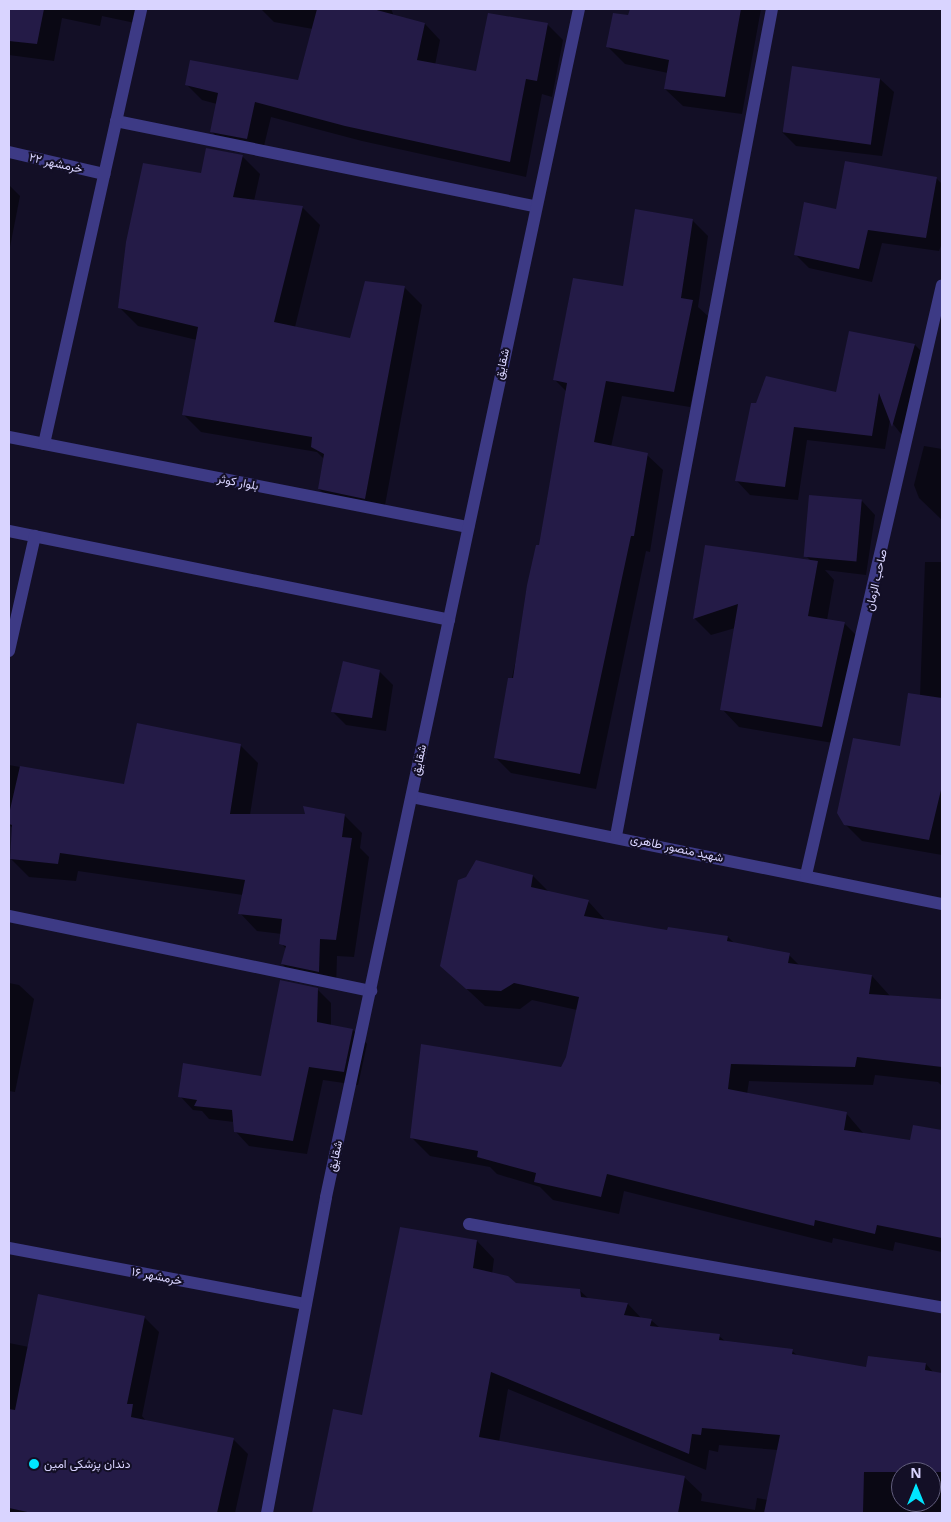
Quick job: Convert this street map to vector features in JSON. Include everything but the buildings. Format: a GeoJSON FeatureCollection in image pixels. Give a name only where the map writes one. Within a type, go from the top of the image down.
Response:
{"type":"FeatureCollection","features":[{"type":"Feature","properties":{"kind":"street"},"geometry":{"type":"LineString","coordinates":[[44,444],[141,9]]}},
{"type":"Feature","properties":{"kind":"street","name":"شقایق"},"geometry":{"type":"LineString","coordinates":[[267,1513],[306,1304],[535,206],[578,9]]}},
{"type":"Feature","properties":{"kind":"street"},"geometry":{"type":"LineString","coordinates":[[616,836],[772,9]]}},
{"type":"Feature","properties":{"kind":"street"},"geometry":{"type":"LineString","coordinates":[[116,121],[535,206]]}},
{"type":"Feature","properties":{"kind":"street","name":"خرمشهر ۲۲"},"geometry":{"type":"LineString","coordinates":[[9,152],[104,174]]}},
{"type":"Feature","properties":{"kind":"street","name":"صاحب الزمان"},"geometry":{"type":"LineString","coordinates":[[806,875],[942,285]]}},
{"type":"Feature","properties":{"kind":"street","name":"بلوار کوثر"},"geometry":{"type":"LineString","coordinates":[[9,437],[468,527]]}},
{"type":"Feature","properties":{"kind":"street"},"geometry":{"type":"LineString","coordinates":[[9,531],[449,620]]}},
{"type":"Feature","properties":{"kind":"street"},"geometry":{"type":"LineString","coordinates":[[9,652],[35,536]]}},
{"type":"Feature","properties":{"kind":"street","name":"شهید منصور طاهری"},"geometry":{"type":"LineString","coordinates":[[412,796],[616,836],[942,904]]}},
{"type":"Feature","properties":{"kind":"street"},"geometry":{"type":"LineString","coordinates":[[9,916],[371,991]]}},
{"type":"Feature","properties":{"kind":"street"},"geometry":{"type":"LineString","coordinates":[[469,1224],[942,1307]]}},
{"type":"Feature","properties":{"kind":"street","name":"خرمشهر ۱۶"},"geometry":{"type":"LineString","coordinates":[[9,1248],[306,1304]]}},
{"type":"Feature","properties":{"kind":"place","name":"دندان پزشکی امین"},"geometry":{"type":"Point","coordinates":[34,1464]}}]}
